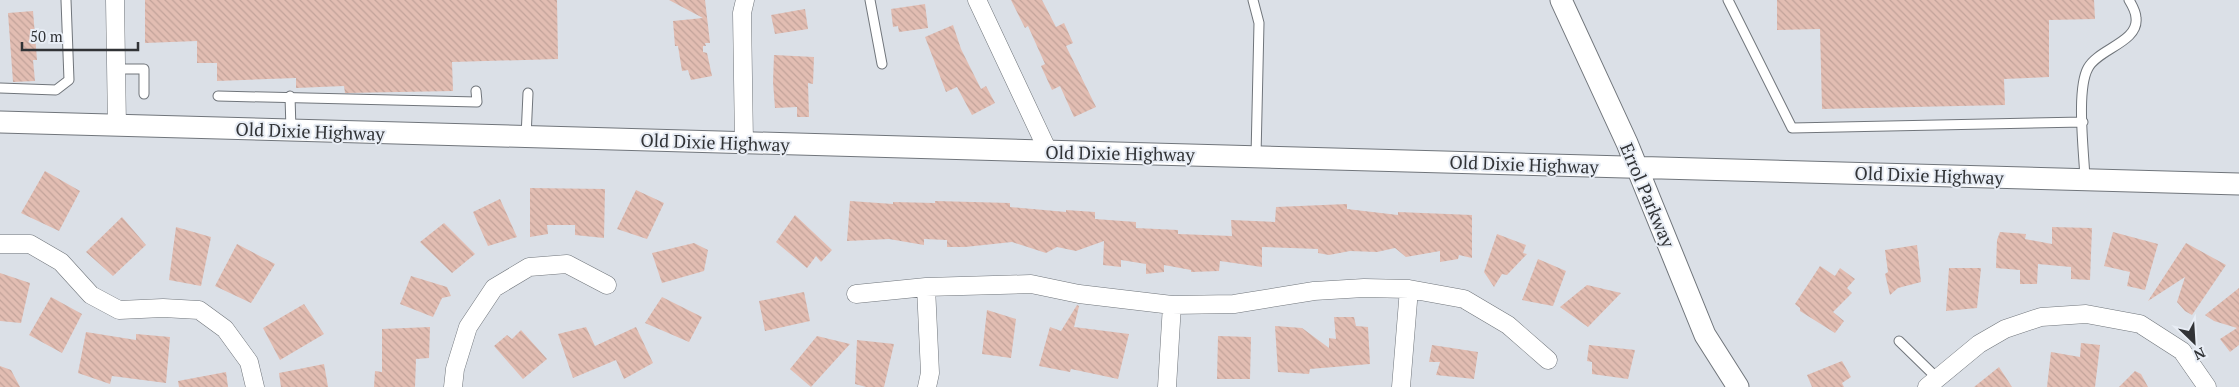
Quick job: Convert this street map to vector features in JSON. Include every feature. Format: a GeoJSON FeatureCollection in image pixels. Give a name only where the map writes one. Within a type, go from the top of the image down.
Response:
{"type":"FeatureCollection","features":[{"type":"Feature","properties":{"kind":"street"},"geometry":{"type":"LineString","coordinates":[[114,0],[117,126]]}},
{"type":"Feature","properties":{"kind":"street"},"geometry":{"type":"LineString","coordinates":[[744,143],[742,13],[745,0]]}},
{"type":"Feature","properties":{"kind":"street"},"geometry":{"type":"LineString","coordinates":[[977,0],[1048,151]]}},
{"type":"Feature","properties":{"kind":"street","name":"Errol Parkway"},"geometry":{"type":"LineString","coordinates":[[1561,0],[1637,168],[1705,335],[1738,387]]}},
{"type":"Feature","properties":{"kind":"street","name":"Old Dixie Highway"},"geometry":{"type":"LineString","coordinates":[[0,122],[2239,184]]}},
{"type":"Feature","properties":{"kind":"street"},"geometry":{"type":"LineString","coordinates":[[0,244],[30,244],[61,262],[91,295],[120,310],[163,308],[199,310],[225,328],[249,362],[255,387]]}},
{"type":"Feature","properties":{"kind":"street"},"geometry":{"type":"LineString","coordinates":[[453,387],[455,369],[468,327],[494,288],[529,267],[567,264],[607,285]]}},
{"type":"Feature","properties":{"kind":"street"},"geometry":{"type":"LineString","coordinates":[[856,294],[926,287],[1031,284],[1079,294],[1172,305],[1234,304],[1314,290],[1409,289],[1464,299],[1508,325],[1548,360]]}},
{"type":"Feature","properties":{"kind":"street"},"geometry":{"type":"LineString","coordinates":[[926,287],[930,373],[927,387]]}},
{"type":"Feature","properties":{"kind":"street"},"geometry":{"type":"LineString","coordinates":[[1401,387],[1409,289]]}},
{"type":"Feature","properties":{"kind":"street"},"geometry":{"type":"LineString","coordinates":[[1167,387],[1172,305]]}},
{"type":"Feature","properties":{"kind":"street"},"geometry":{"type":"LineString","coordinates":[[1932,383],[1979,344],[2005,329],[2041,317],[2086,314],[2140,324],[2182,351],[2207,387]]}},
{"type":"Feature","properties":{"kind":"lane"},"geometry":{"type":"LineString","coordinates":[[0,88],[56,90],[69,80],[66,0]]}},
{"type":"Feature","properties":{"kind":"lane"},"geometry":{"type":"LineString","coordinates":[[870,0],[882,64]]}},
{"type":"Feature","properties":{"kind":"lane"},"geometry":{"type":"LineString","coordinates":[[1253,0],[1259,23],[1256,156]]}},
{"type":"Feature","properties":{"kind":"lane"},"geometry":{"type":"LineString","coordinates":[[1728,0],[1792,128],[2083,122]]}},
{"type":"Feature","properties":{"kind":"lane"},"geometry":{"type":"LineString","coordinates":[[2085,180],[2082,90],[2087,69],[2095,59],[2127,38],[2136,27],[2136,17],[2130,0]]}},
{"type":"Feature","properties":{"kind":"lane"},"geometry":{"type":"LineString","coordinates":[[115,69],[144,69],[144,94]]}},
{"type":"Feature","properties":{"kind":"lane"},"geometry":{"type":"LineString","coordinates":[[218,96],[290,96],[477,102],[476,91]]}},
{"type":"Feature","properties":{"kind":"lane"},"geometry":{"type":"LineString","coordinates":[[526,137],[528,93]]}},
{"type":"Feature","properties":{"kind":"lane"},"geometry":{"type":"LineString","coordinates":[[290,96],[290,130]]}},
{"type":"Feature","properties":{"kind":"lane"},"geometry":{"type":"LineString","coordinates":[[1899,341],[1932,383]]}},
{"type":"Feature","properties":{"kind":"building"},"geometry":{"type":"Polygon","coordinates":[[[145,0],[557,0],[558,59],[452,62],[453,91],[345,93],[344,86],[296,88],[296,78],[217,81],[217,63],[197,63],[197,41],[145,43],[145,0]]]}},
{"type":"Feature","properties":{"kind":"building"},"geometry":{"type":"Polygon","coordinates":[[[669,0],[705,0],[710,43],[705,43],[706,46],[703,46],[703,52],[707,53],[712,76],[691,80],[688,70],[682,71],[678,46],[675,46],[673,21],[703,18],[669,0]]]}},
{"type":"Feature","properties":{"kind":"building"},"geometry":{"type":"Polygon","coordinates":[[[1011,0],[1042,0],[1056,27],[1064,23],[1073,43],[1066,46],[1096,107],[1074,117],[1060,86],[1052,90],[1041,66],[1045,64],[1028,26],[1025,28],[1011,0]]]}},
{"type":"Feature","properties":{"kind":"building"},"geometry":{"type":"Polygon","coordinates":[[[1777,0],[2094,0],[2095,19],[2049,20],[2049,77],[2004,79],[2005,105],[1822,109],[1820,29],[1777,30],[1777,0]]]}},
{"type":"Feature","properties":{"kind":"building"},"geometry":{"type":"Polygon","coordinates":[[[925,4],[928,28],[899,32],[898,26],[893,27],[891,9],[925,4]]]}},
{"type":"Feature","properties":{"kind":"building"},"geometry":{"type":"Polygon","coordinates":[[[805,9],[808,29],[775,34],[771,15],[805,9]]]}},
{"type":"Feature","properties":{"kind":"building"},"geometry":{"type":"Polygon","coordinates":[[[33,11],[37,60],[33,60],[35,81],[13,82],[8,13],[33,11]]]}},
{"type":"Feature","properties":{"kind":"building"},"geometry":{"type":"Polygon","coordinates":[[[953,25],[961,49],[981,89],[986,86],[995,103],[972,115],[957,87],[946,92],[925,37],[953,25]]]}},
{"type":"Feature","properties":{"kind":"building"},"geometry":{"type":"Polygon","coordinates":[[[774,55],[814,57],[813,84],[808,83],[809,117],[797,117],[797,107],[775,108],[773,82],[774,55]]]}},
{"type":"Feature","properties":{"kind":"building"},"geometry":{"type":"Polygon","coordinates":[[[45,171],[80,191],[59,231],[21,213],[45,171]]]}},
{"type":"Feature","properties":{"kind":"building"},"geometry":{"type":"Polygon","coordinates":[[[530,188],[605,189],[604,238],[575,235],[575,225],[547,225],[548,234],[530,237],[530,188]]]}},
{"type":"Feature","properties":{"kind":"building"},"geometry":{"type":"Polygon","coordinates":[[[636,190],[664,203],[647,239],[617,229],[636,190]]]}},
{"type":"Feature","properties":{"kind":"building"},"geometry":{"type":"Polygon","coordinates":[[[500,199],[517,237],[488,246],[473,212],[500,199]]]}},
{"type":"Feature","properties":{"kind":"building"},"geometry":{"type":"Polygon","coordinates":[[[850,201],[893,204],[893,202],[935,203],[935,201],[1010,203],[1010,207],[1066,212],[1066,210],[1095,212],[1095,219],[1136,222],[1136,228],[1178,230],[1178,234],[1232,236],[1231,220],[1275,222],[1276,207],[1347,204],[1347,209],[1398,215],[1398,212],[1472,215],[1472,258],[1459,255],[1458,259],[1440,262],[1440,251],[1406,257],[1395,248],[1377,252],[1350,251],[1329,255],[1318,253],[1318,249],[1262,247],[1262,267],[1220,261],[1219,271],[1191,272],[1191,270],[1164,265],[1164,272],[1146,274],[1146,264],[1121,260],[1121,267],[1103,265],[1104,241],[1076,251],[1057,247],[1046,253],[1012,242],[947,247],[947,240],[924,239],[924,245],[889,239],[847,241],[850,201]]]}},
{"type":"Feature","properties":{"kind":"building"},"geometry":{"type":"Polygon","coordinates":[[[795,215],[832,250],[821,262],[816,256],[807,268],[776,242],[795,215]]]}},
{"type":"Feature","properties":{"kind":"building"},"geometry":{"type":"Polygon","coordinates":[[[122,217],[146,245],[113,276],[86,252],[122,217]]]}},
{"type":"Feature","properties":{"kind":"building"},"geometry":{"type":"Polygon","coordinates":[[[444,223],[475,254],[452,273],[420,242],[444,223]]]}},
{"type":"Feature","properties":{"kind":"building"},"geometry":{"type":"Polygon","coordinates":[[[176,227],[211,237],[201,286],[169,280],[176,227]]]}},
{"type":"Feature","properties":{"kind":"building"},"geometry":{"type":"Polygon","coordinates":[[[2052,227],[2092,228],[2090,280],[2071,279],[2071,267],[2038,264],[2037,284],[2020,284],[2020,270],[1996,268],[1997,240],[2000,232],[2026,234],[2025,239],[2052,244],[2052,227]]]}},
{"type":"Feature","properties":{"kind":"building"},"geometry":{"type":"Polygon","coordinates":[[[2113,232],[2158,244],[2145,290],[2127,286],[2130,272],[2104,266],[2113,232]]]}},
{"type":"Feature","properties":{"kind":"building"},"geometry":{"type":"Polygon","coordinates":[[[1497,234],[1526,245],[1523,253],[1527,254],[1507,275],[1502,274],[1494,287],[1484,272],[1497,234]]]}},
{"type":"Feature","properties":{"kind":"building"},"geometry":{"type":"Polygon","coordinates":[[[694,243],[708,250],[704,271],[662,283],[652,253],[694,243]]]}},
{"type":"Feature","properties":{"kind":"building"},"geometry":{"type":"Polygon","coordinates":[[[2186,243],[2226,265],[2192,315],[2185,311],[2177,302],[2185,277],[2148,301],[2186,243]]]}},
{"type":"Feature","properties":{"kind":"building"},"geometry":{"type":"Polygon","coordinates":[[[237,244],[275,264],[251,303],[215,286],[237,244]]]}},
{"type":"Feature","properties":{"kind":"building"},"geometry":{"type":"Polygon","coordinates":[[[1917,245],[1921,282],[1898,288],[1890,295],[1885,274],[1888,272],[1885,250],[1917,245]]]}},
{"type":"Feature","properties":{"kind":"building"},"geometry":{"type":"Polygon","coordinates":[[[1538,259],[1566,271],[1553,306],[1522,300],[1538,259]]]}},
{"type":"Feature","properties":{"kind":"building"},"geometry":{"type":"Polygon","coordinates":[[[1820,266],[1835,276],[1840,268],[1855,279],[1847,288],[1852,293],[1833,312],[1844,321],[1835,333],[1800,311],[1800,308],[1795,304],[1820,266]]]}},
{"type":"Feature","properties":{"kind":"building"},"geometry":{"type":"Polygon","coordinates":[[[1949,268],[1981,268],[1977,308],[1946,311],[1949,268]]]}},
{"type":"Feature","properties":{"kind":"building"},"geometry":{"type":"Polygon","coordinates":[[[0,273],[30,283],[21,323],[0,321],[0,273]]]}},
{"type":"Feature","properties":{"kind":"building"},"geometry":{"type":"Polygon","coordinates":[[[411,276],[447,287],[451,296],[442,298],[433,317],[400,304],[411,276]]]}},
{"type":"Feature","properties":{"kind":"building"},"geometry":{"type":"Polygon","coordinates":[[[1587,285],[1621,293],[1588,327],[1560,307],[1587,285]]]}},
{"type":"Feature","properties":{"kind":"building"},"geometry":{"type":"Polygon","coordinates":[[[2239,288],[2239,345],[2230,352],[2220,339],[2237,328],[2214,321],[2205,315],[2239,288]]]}},
{"type":"Feature","properties":{"kind":"building"},"geometry":{"type":"Polygon","coordinates":[[[804,292],[810,321],[765,331],[759,301],[804,292]]]}},
{"type":"Feature","properties":{"kind":"building"},"geometry":{"type":"Polygon","coordinates":[[[51,297],[82,314],[62,353],[29,335],[51,297]]]}},
{"type":"Feature","properties":{"kind":"building"},"geometry":{"type":"Polygon","coordinates":[[[662,297],[702,317],[689,342],[645,323],[662,297]]]}},
{"type":"Feature","properties":{"kind":"building"},"geometry":{"type":"Polygon","coordinates":[[[304,304],[324,334],[280,360],[263,328],[304,304]]]}},
{"type":"Feature","properties":{"kind":"building"},"geometry":{"type":"Polygon","coordinates":[[[1077,305],[1079,306],[1074,327],[1129,334],[1118,379],[1071,369],[1070,372],[1039,366],[1050,327],[1061,331],[1077,305]]]}},
{"type":"Feature","properties":{"kind":"building"},"geometry":{"type":"Polygon","coordinates":[[[987,310],[1016,319],[1011,358],[982,354],[987,310]]]}},
{"type":"Feature","properties":{"kind":"building"},"geometry":{"type":"Polygon","coordinates":[[[1334,317],[1354,317],[1356,326],[1368,327],[1370,364],[1310,369],[1309,374],[1278,372],[1275,326],[1302,328],[1329,348],[1329,338],[1336,339],[1334,317]]]}},
{"type":"Feature","properties":{"kind":"building"},"geometry":{"type":"Polygon","coordinates":[[[430,327],[429,358],[416,359],[415,387],[374,387],[375,371],[382,372],[382,329],[430,327]]]}},
{"type":"Feature","properties":{"kind":"building"},"geometry":{"type":"Polygon","coordinates":[[[586,327],[595,346],[636,327],[653,363],[624,379],[616,360],[573,378],[558,334],[586,327]]]}},
{"type":"Feature","properties":{"kind":"building"},"geometry":{"type":"Polygon","coordinates":[[[521,330],[547,359],[523,379],[494,346],[507,335],[512,339],[521,330]]]}},
{"type":"Feature","properties":{"kind":"building"},"geometry":{"type":"Polygon","coordinates":[[[86,332],[136,340],[136,334],[170,337],[166,383],[112,376],[110,384],[78,373],[86,332]]]}},
{"type":"Feature","properties":{"kind":"building"},"geometry":{"type":"Polygon","coordinates":[[[817,336],[850,344],[811,387],[790,369],[817,336]]]}},
{"type":"Feature","properties":{"kind":"building"},"geometry":{"type":"Polygon","coordinates":[[[1218,336],[1251,337],[1250,379],[1217,379],[1218,336]]]}},
{"type":"Feature","properties":{"kind":"building"},"geometry":{"type":"Polygon","coordinates":[[[857,340],[894,344],[884,387],[866,387],[855,384],[857,340]]]}},
{"type":"Feature","properties":{"kind":"building"},"geometry":{"type":"Polygon","coordinates":[[[2081,343],[2100,345],[2095,387],[2047,387],[2051,352],[2080,357],[2081,343]]]}},
{"type":"Feature","properties":{"kind":"building"},"geometry":{"type":"Polygon","coordinates":[[[1432,345],[1478,352],[1474,379],[1436,375],[1440,362],[1429,362],[1432,345]]]}},
{"type":"Feature","properties":{"kind":"building"},"geometry":{"type":"Polygon","coordinates":[[[1589,345],[1635,350],[1628,379],[1592,374],[1592,362],[1587,361],[1589,345]]]}},
{"type":"Feature","properties":{"kind":"building"},"geometry":{"type":"Polygon","coordinates":[[[1842,361],[1851,377],[1842,383],[1844,387],[1812,387],[1807,375],[1842,361]]]}},
{"type":"Feature","properties":{"kind":"building"},"geometry":{"type":"Polygon","coordinates":[[[324,364],[328,387],[281,387],[279,373],[324,364]]]}},
{"type":"Feature","properties":{"kind":"building"},"geometry":{"type":"Polygon","coordinates":[[[0,366],[11,370],[20,387],[0,387],[0,366]]]}},
{"type":"Feature","properties":{"kind":"building"},"geometry":{"type":"Polygon","coordinates":[[[1999,367],[2012,387],[1974,387],[1999,367]]]}},
{"type":"Feature","properties":{"kind":"building"},"geometry":{"type":"Polygon","coordinates":[[[2135,371],[2141,374],[2148,387],[2119,387],[2135,371]]]}},
{"type":"Feature","properties":{"kind":"building"},"geometry":{"type":"Polygon","coordinates":[[[226,372],[228,387],[179,387],[178,381],[226,372]]]}}]}
